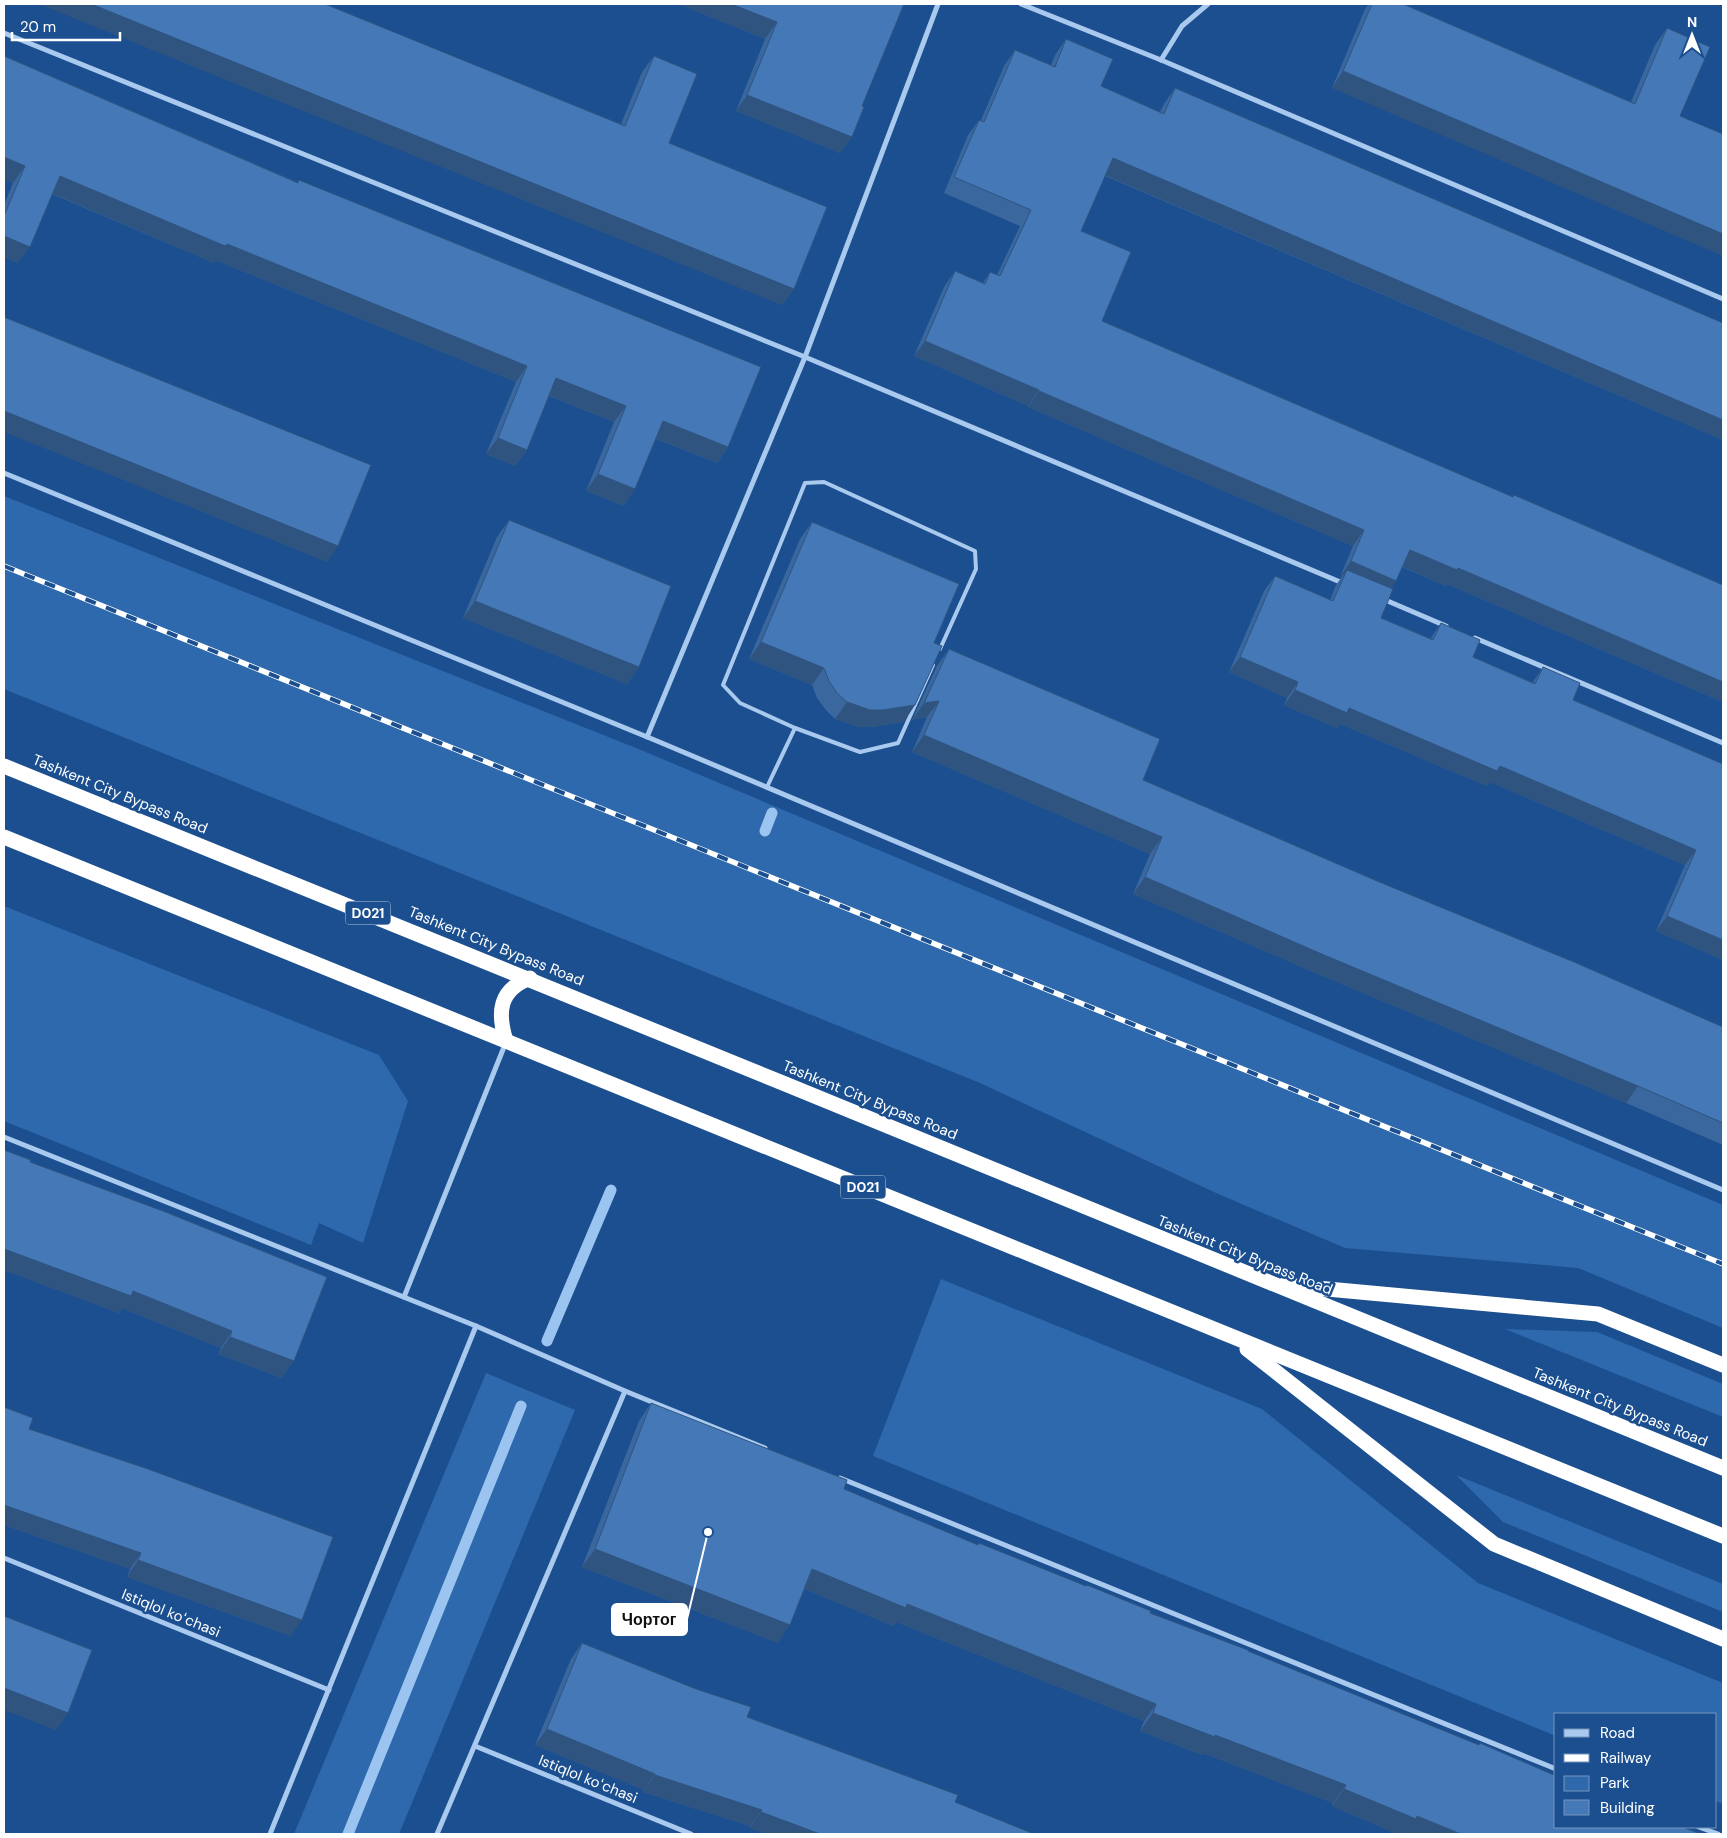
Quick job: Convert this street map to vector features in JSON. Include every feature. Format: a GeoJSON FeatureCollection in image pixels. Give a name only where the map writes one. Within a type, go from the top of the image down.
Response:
{"type":"FeatureCollection","features":[{"type":"Feature","properties":{"kind":"highway","name":"Tashkent City Bypass Road"},"geometry":{"type":"LineString","coordinates":[[4,766],[530,978],[1268,1283],[1723,1468]]}},
{"type":"Feature","properties":{"kind":"highway","name":"D021"},"geometry":{"type":"LineString","coordinates":[[4,837],[1723,1536]]}},
{"type":"Feature","properties":{"kind":"highway"},"geometry":{"type":"LineString","coordinates":[[506,1042],[500,1012],[503,1002],[512,987],[530,978]]}},
{"type":"Feature","properties":{"kind":"highway"},"geometry":{"type":"LineString","coordinates":[[1268,1283],[1598,1314],[1723,1365]]}},
{"type":"Feature","properties":{"kind":"highway"},"geometry":{"type":"LineString","coordinates":[[1235,1338],[1494,1544],[1723,1639]]}},
{"type":"Feature","properties":{"kind":"street"},"geometry":{"type":"LineString","coordinates":[[648,738],[805,357],[938,4]]}},
{"type":"Feature","properties":{"kind":"street"},"geometry":{"type":"LineString","coordinates":[[1021,4],[1161,60],[1723,299]]}},
{"type":"Feature","properties":{"kind":"street"},"geometry":{"type":"LineString","coordinates":[[1161,60],[1182,26],[1208,4]]}},
{"type":"Feature","properties":{"kind":"street"},"geometry":{"type":"LineString","coordinates":[[4,33],[805,357],[1347,584]]}},
{"type":"Feature","properties":{"kind":"street"},"geometry":{"type":"LineString","coordinates":[[4,472],[767,787],[1723,1190]]}},
{"type":"Feature","properties":{"kind":"street"},"geometry":{"type":"LineString","coordinates":[[1374,596],[1448,627]]}},
{"type":"Feature","properties":{"kind":"street"},"geometry":{"type":"LineString","coordinates":[[1466,635],[1723,743]]}},
{"type":"Feature","properties":{"kind":"street"},"geometry":{"type":"LineString","coordinates":[[404,1297],[506,1042]]}},
{"type":"Feature","properties":{"kind":"street"},"geometry":{"type":"LineString","coordinates":[[4,1137],[476,1326],[625,1391],[774,1452]]}},
{"type":"Feature","properties":{"kind":"street"},"geometry":{"type":"LineString","coordinates":[[270,1834],[476,1326]]}},
{"type":"Feature","properties":{"kind":"street"},"geometry":{"type":"LineString","coordinates":[[437,1834],[625,1391]]}},
{"type":"Feature","properties":{"kind":"street"},"geometry":{"type":"LineString","coordinates":[[836,1477],[1554,1768]]}},
{"type":"Feature","properties":{"kind":"street","name":"Istiqlol koʻchasi"},"geometry":{"type":"LineString","coordinates":[[4,1558],[329,1690]]}},
{"type":"Feature","properties":{"kind":"street","name":"Istiqlol koʻchasi"},"geometry":{"type":"LineString","coordinates":[[475,1746],[691,1834]]}},
{"type":"Feature","properties":{"kind":"street"},"geometry":{"type":"LineString","coordinates":[[1702,1828],[1718,1834]]}},
{"type":"Feature","properties":{"kind":"lane"},"geometry":{"type":"LineString","coordinates":[[824,482],[975,550],[976,569],[898,743],[860,752],[796,728],[740,703],[723,686],[805,483],[824,482]]}},
{"type":"Feature","properties":{"kind":"lane"},"geometry":{"type":"LineString","coordinates":[[767,787],[796,728]]}},
{"type":"Feature","properties":{"kind":"green space"},"geometry":{"type":"Polygon","coordinates":[[[4,496],[641,750],[1723,1205],[1723,1328],[1578,1268],[1345,1248],[1216,1193],[980,1083],[4,689],[4,496]]]}},
{"type":"Feature","properties":{"kind":"green space"},"geometry":{"type":"Polygon","coordinates":[[[4,906],[379,1055],[408,1101],[363,1243],[319,1223],[311,1245],[4,1121],[4,906]]]}},
{"type":"Feature","properties":{"kind":"green space"},"geometry":{"type":"Polygon","coordinates":[[[941,1279],[1262,1409],[1478,1583],[1723,1683],[1723,1804],[1717,1801],[1717,1713],[1554,1713],[1554,1735],[873,1456],[941,1279]]]}},
{"type":"Feature","properties":{"kind":"green space"},"geometry":{"type":"Polygon","coordinates":[[[1505,1329],[1597,1332],[1723,1384],[1723,1417],[1505,1329]]]}},
{"type":"Feature","properties":{"kind":"green space"},"geometry":{"type":"Polygon","coordinates":[[[486,1373],[575,1410],[399,1834],[294,1834],[486,1373]]]}},
{"type":"Feature","properties":{"kind":"green space"},"geometry":{"type":"Polygon","coordinates":[[[1456,1475],[1723,1584],[1723,1612],[1503,1522],[1456,1475]]]}},
{"type":"Feature","properties":{"kind":"building"},"geometry":{"type":"Polygon","coordinates":[[[91,4],[325,4],[625,126],[654,56],[697,74],[669,143],[827,207],[794,289],[91,4]]]}},
{"type":"Feature","properties":{"kind":"building"},"geometry":{"type":"Polygon","coordinates":[[[731,4],[904,4],[862,106],[864,107],[852,137],[747,95],[777,22],[731,4]]]}},
{"type":"Feature","properties":{"kind":"building"},"geometry":{"type":"Polygon","coordinates":[[[1372,4],[1403,4],[1635,104],[1667,28],[1710,47],[1680,116],[1723,134],[1723,234],[1343,71],[1372,4]]]}},
{"type":"Feature","properties":{"kind":"building"},"geometry":{"type":"Polygon","coordinates":[[[1066,39],[1113,59],[1101,86],[1164,114],[1175,88],[1723,323],[1723,420],[1113,158],[1081,231],[1131,252],[1102,321],[1723,585],[1723,682],[1458,568],[1457,570],[1410,550],[1396,581],[1351,561],[1364,530],[925,341],[955,271],[985,284],[990,272],[1000,276],[1031,210],[954,177],[979,120],[984,122],[1015,50],[1055,67],[1066,39]]]}},
{"type":"Feature","properties":{"kind":"building"},"geometry":{"type":"Polygon","coordinates":[[[4,56],[298,183],[299,180],[761,367],[728,447],[663,421],[635,489],[598,474],[626,406],[556,378],[527,450],[498,438],[527,366],[227,244],[225,246],[60,176],[30,247],[4,236],[4,216],[25,166],[4,157],[4,56]]]}},
{"type":"Feature","properties":{"kind":"building"},"geometry":{"type":"Polygon","coordinates":[[[4,317],[371,465],[338,546],[4,411],[4,317]]]}},
{"type":"Feature","properties":{"kind":"building"},"geometry":{"type":"Polygon","coordinates":[[[509,520],[671,586],[639,667],[475,601],[509,520]]]}},
{"type":"Feature","properties":{"kind":"building"},"geometry":{"type":"Polygon","coordinates":[[[812,522],[959,584],[934,643],[942,646],[915,705],[870,710],[847,702],[837,693],[829,681],[824,668],[761,642],[812,522]]]}},
{"type":"Feature","properties":{"kind":"building"},"geometry":{"type":"Polygon","coordinates":[[[1347,570],[1393,589],[1381,618],[1433,640],[1441,623],[1480,640],[1473,657],[1535,684],[1543,667],[1580,683],[1573,700],[1723,764],[1723,940],[1667,916],[1696,850],[1500,766],[1497,771],[1349,708],[1347,713],[1295,690],[1298,682],[1240,657],[1275,576],[1333,601],[1347,570]]]}},
{"type":"Feature","properties":{"kind":"building"},"geometry":{"type":"Polygon","coordinates":[[[949,649],[1160,739],[1143,780],[1723,1027],[1723,1123],[1324,955],[1145,877],[1162,837],[924,735],[939,701],[924,703],[949,649]]]}},
{"type":"Feature","properties":{"kind":"building"},"geometry":{"type":"Polygon","coordinates":[[[4,1150],[31,1160],[30,1162],[163,1211],[327,1277],[294,1361],[230,1337],[232,1331],[133,1291],[131,1296],[4,1249],[4,1150]]]}},
{"type":"Feature","properties":{"kind":"building"},"geometry":{"type":"Polygon","coordinates":[[[651,1403],[847,1480],[844,1489],[978,1545],[979,1543],[1087,1585],[1151,1611],[1150,1613],[1248,1650],[1479,1745],[1480,1743],[1554,1775],[1554,1828],[1685,1828],[1701,1834],[1461,1834],[1417,1816],[1416,1819],[1344,1789],[1346,1785],[1153,1713],[1156,1704],[907,1604],[906,1608],[812,1569],[790,1625],[595,1549],[651,1403]]]}},
{"type":"Feature","properties":{"kind":"building"},"geometry":{"type":"Polygon","coordinates":[[[4,1407],[33,1418],[29,1429],[148,1469],[333,1537],[302,1620],[138,1560],[141,1553],[4,1505],[4,1407]]]}},
{"type":"Feature","properties":{"kind":"building"},"geometry":{"type":"Polygon","coordinates":[[[4,1616],[92,1650],[68,1713],[4,1688],[4,1616]]]}},
{"type":"Feature","properties":{"kind":"building"},"geometry":{"type":"Polygon","coordinates":[[[582,1643],[696,1689],[751,1707],[747,1717],[958,1795],[955,1802],[1034,1834],[820,1834],[761,1812],[762,1810],[655,1775],[547,1729],[582,1643]]]}},
{"type":"Feature","properties":{"kind":"waterway"},"geometry":{"type":"LineString","coordinates":[[765,831],[772,813]]}},
{"type":"Feature","properties":{"kind":"waterway"},"geometry":{"type":"LineString","coordinates":[[547,1341],[611,1190]]}},
{"type":"Feature","properties":{"kind":"waterway"},"geometry":{"type":"LineString","coordinates":[[348,1834],[521,1406]]}},
{"type":"Feature","properties":{"kind":"railway"},"geometry":{"type":"LineString","coordinates":[[4,566],[1723,1264]]}},
{"type":"Feature","properties":{"kind":"place","name":"Чортог"},"geometry":{"type":"Point","coordinates":[708,1532]}}]}
